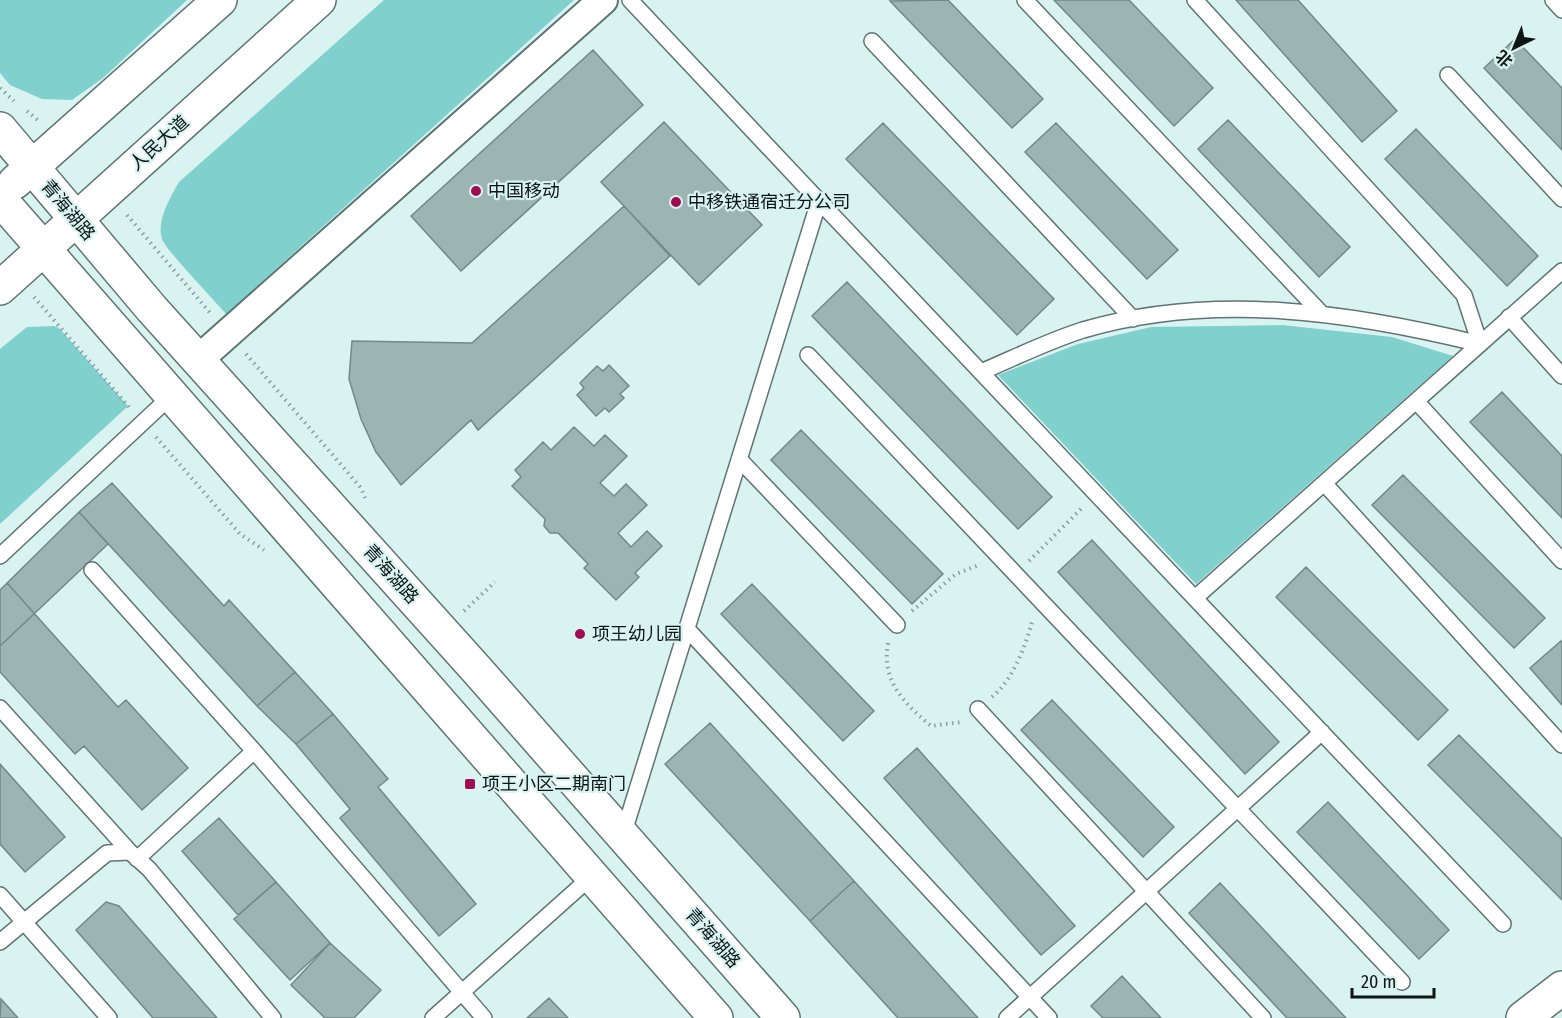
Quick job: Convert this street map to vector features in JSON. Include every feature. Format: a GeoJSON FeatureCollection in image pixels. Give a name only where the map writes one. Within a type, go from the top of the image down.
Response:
{"type":"FeatureCollection","features":[{"type":"Feature","properties":{"kind":"main road"},"geometry":{"type":"LineString","coordinates":[[220,0],[31,166],[0,197],[171,396],[716,1018]]}},
{"type":"Feature","properties":{"kind":"main road","name":"人民大道"},"geometry":{"type":"LineString","coordinates":[[0,288],[319,0]]}},
{"type":"Feature","properties":{"kind":"main road","name":"青海湖路"},"geometry":{"type":"LineString","coordinates":[[0,129],[198,360],[623,835],[783,1018]]}},
{"type":"Feature","properties":{"kind":"main road"},"geometry":{"type":"LineString","coordinates":[[1523,1018],[1562,988]]}},
{"type":"Feature","properties":{"kind":"street"},"geometry":{"type":"LineString","coordinates":[[198,360],[603,0]]}},
{"type":"Feature","properties":{"kind":"lane"},"geometry":{"type":"LineString","coordinates":[[630,0],[1503,924]]}},
{"type":"Feature","properties":{"kind":"lane"},"geometry":{"type":"LineString","coordinates":[[1024,0],[1320,312]]}},
{"type":"Feature","properties":{"kind":"lane"},"geometry":{"type":"LineString","coordinates":[[1195,0],[1464,295],[1480,344]]}},
{"type":"Feature","properties":{"kind":"lane"},"geometry":{"type":"LineString","coordinates":[[1553,0],[1562,10]]}},
{"type":"Feature","properties":{"kind":"lane"},"geometry":{"type":"LineString","coordinates":[[872,41],[1133,319]]}},
{"type":"Feature","properties":{"kind":"lane"},"geometry":{"type":"LineString","coordinates":[[1448,75],[1562,199]]}},
{"type":"Feature","properties":{"kind":"lane"},"geometry":{"type":"LineString","coordinates":[[623,835],[819,201]]}},
{"type":"Feature","properties":{"kind":"lane"},"geometry":{"type":"LineString","coordinates":[[1194,597],[1562,271]]}},
{"type":"Feature","properties":{"kind":"lane"},"geometry":{"type":"LineString","coordinates":[[981,372],[1081,331],[1153,314],[1234,308],[1320,312],[1414,327],[1480,344]]}},
{"type":"Feature","properties":{"kind":"lane"},"geometry":{"type":"LineString","coordinates":[[1509,317],[1562,375]]}},
{"type":"Feature","properties":{"kind":"lane"},"geometry":{"type":"LineString","coordinates":[[808,355],[1402,982]]}},
{"type":"Feature","properties":{"kind":"lane"},"geometry":{"type":"LineString","coordinates":[[0,556],[171,396]]}},
{"type":"Feature","properties":{"kind":"lane"},"geometry":{"type":"LineString","coordinates":[[1416,401],[1562,561]]}},
{"type":"Feature","properties":{"kind":"lane"},"geometry":{"type":"LineString","coordinates":[[740,460],[897,625]]}},
{"type":"Feature","properties":{"kind":"lane"},"geometry":{"type":"LineString","coordinates":[[1324,483],[1562,745]]}},
{"type":"Feature","properties":{"kind":"lane"},"geometry":{"type":"LineString","coordinates":[[92,570],[254,751],[484,1018]]}},
{"type":"Feature","properties":{"kind":"lane"},"geometry":{"type":"LineString","coordinates":[[688,630],[1049,1018]]}},
{"type":"Feature","properties":{"kind":"lane"},"geometry":{"type":"LineString","coordinates":[[0,708],[134,855],[273,1018]]}},
{"type":"Feature","properties":{"kind":"lane"},"geometry":{"type":"LineString","coordinates":[[978,708],[1263,1018]]}},
{"type":"Feature","properties":{"kind":"lane"},"geometry":{"type":"LineString","coordinates":[[1007,1018],[1322,732]]}},
{"type":"Feature","properties":{"kind":"lane"},"geometry":{"type":"LineString","coordinates":[[0,942],[107,853],[134,855],[254,751]]}},
{"type":"Feature","properties":{"kind":"lane"},"geometry":{"type":"LineString","coordinates":[[433,1018],[592,876]]}},
{"type":"Feature","properties":{"kind":"lane"},"geometry":{"type":"LineString","coordinates":[[0,895],[109,1018]]}},
{"type":"Feature","properties":{"kind":"path"},"geometry":{"type":"LineString","coordinates":[[1016,574],[1096,494]]}},
{"type":"Feature","properties":{"kind":"path"},"geometry":{"type":"LineString","coordinates":[[1000,558],[956,574],[897,625],[887,645],[888,675],[908,706],[931,726],[963,722],[1001,690],[1026,644],[1039,599]]}},
{"type":"Feature","properties":{"kind":"path"},"geometry":{"type":"LineString","coordinates":[[459,616],[495,582]]}},
{"type":"Feature","properties":{"kind":"shaded area"},"geometry":{"type":"Polygon","coordinates":[[[0,0],[187,0],[103,78],[72,100],[42,99],[10,85],[0,73],[0,0]]]}},
{"type":"Feature","properties":{"kind":"shaded area"},"geometry":{"type":"Polygon","coordinates":[[[384,0],[574,0],[226,314],[162,239],[162,217],[172,195],[179,182],[384,0]]]}},
{"type":"Feature","properties":{"kind":"shaded area"},"geometry":{"type":"Polygon","coordinates":[[[1282,325],[1392,337],[1453,356],[1196,584],[998,375],[1078,344],[1151,327],[1282,325]]]}},
{"type":"Feature","properties":{"kind":"shaded area"},"geometry":{"type":"Polygon","coordinates":[[[54,326],[59,328],[128,406],[0,524],[0,349],[27,327],[54,326]]]}},
{"type":"Feature","properties":{"kind":"building"},"geometry":{"type":"Polygon","coordinates":[[[948,0],[1043,99],[1012,128],[890,1],[948,0]]]}},
{"type":"Feature","properties":{"kind":"building"},"geometry":{"type":"Polygon","coordinates":[[[1054,0],[1129,0],[1213,88],[1174,126],[1054,0]]]}},
{"type":"Feature","properties":{"kind":"building"},"geometry":{"type":"Polygon","coordinates":[[[1236,0],[1298,0],[1397,111],[1362,142],[1236,0]]]}},
{"type":"Feature","properties":{"kind":"building"},"geometry":{"type":"Polygon","coordinates":[[[1515,39],[1562,88],[1562,150],[1484,68],[1515,39]]]}},
{"type":"Feature","properties":{"kind":"building"},"geometry":{"type":"Polygon","coordinates":[[[593,50],[643,105],[461,271],[411,216],[593,50]]]}},
{"type":"Feature","properties":{"kind":"building"},"geometry":{"type":"Polygon","coordinates":[[[1228,120],[1350,247],[1319,277],[1198,149],[1228,120]]]}},
{"type":"Feature","properties":{"kind":"building"},"geometry":{"type":"Polygon","coordinates":[[[664,122],[762,225],[699,285],[601,182],[664,122]]]}},
{"type":"Feature","properties":{"kind":"building"},"geometry":{"type":"Polygon","coordinates":[[[883,123],[1054,299],[1017,335],[846,159],[883,123]]]}},
{"type":"Feature","properties":{"kind":"building"},"geometry":{"type":"Polygon","coordinates":[[[1056,123],[1178,250],[1147,279],[1025,152],[1056,123]]]}},
{"type":"Feature","properties":{"kind":"building"},"geometry":{"type":"Polygon","coordinates":[[[1416,129],[1538,256],[1507,286],[1385,159],[1416,129]]]}},
{"type":"Feature","properties":{"kind":"building"},"geometry":{"type":"Polygon","coordinates":[[[624,206],[670,256],[478,430],[471,420],[401,485],[376,452],[361,419],[349,379],[352,341],[472,343],[624,206]]]}},
{"type":"Feature","properties":{"kind":"building"},"geometry":{"type":"Polygon","coordinates":[[[847,282],[1052,497],[1018,529],[812,316],[847,282]]]}},
{"type":"Feature","properties":{"kind":"building"},"geometry":{"type":"Polygon","coordinates":[[[609,365],[629,386],[620,394],[624,398],[609,412],[605,408],[596,416],[577,395],[584,388],[580,383],[597,366],[603,371],[609,365]]]}},
{"type":"Feature","properties":{"kind":"building"},"geometry":{"type":"Polygon","coordinates":[[[1502,392],[1562,456],[1562,518],[1470,422],[1502,392]]]}},
{"type":"Feature","properties":{"kind":"building"},"geometry":{"type":"Polygon","coordinates":[[[574,427],[594,446],[605,435],[627,456],[600,483],[614,496],[626,484],[647,505],[618,533],[631,547],[647,531],[662,546],[635,573],[639,577],[616,600],[584,568],[588,564],[558,533],[550,533],[544,526],[545,519],[512,486],[521,477],[515,470],[543,442],[551,450],[574,427]]]}},
{"type":"Feature","properties":{"kind":"building"},"geometry":{"type":"Polygon","coordinates":[[[801,430],[943,574],[912,604],[771,460],[801,430]]]}},
{"type":"Feature","properties":{"kind":"building"},"geometry":{"type":"Polygon","coordinates":[[[1403,475],[1545,618],[1514,648],[1372,505],[1403,475]]]}},
{"type":"Feature","properties":{"kind":"building"},"geometry":{"type":"Polygon","coordinates":[[[112,483],[224,606],[229,600],[295,672],[257,706],[79,512],[112,483]]]}},
{"type":"Feature","properties":{"kind":"building"},"geometry":{"type":"Polygon","coordinates":[[[79,512],[108,544],[0,646],[0,590],[79,512]]]}},
{"type":"Feature","properties":{"kind":"building"},"geometry":{"type":"Polygon","coordinates":[[[1092,540],[1279,742],[1245,774],[1058,572],[1092,540]]]}},
{"type":"Feature","properties":{"kind":"building"},"geometry":{"type":"Polygon","coordinates":[[[1306,567],[1448,710],[1418,740],[1276,597],[1306,567]]]}},
{"type":"Feature","properties":{"kind":"building"},"geometry":{"type":"Polygon","coordinates":[[[7,583],[118,707],[126,700],[188,768],[142,810],[84,746],[75,754],[0,672],[0,590],[7,583]]]}},
{"type":"Feature","properties":{"kind":"building"},"geometry":{"type":"Polygon","coordinates":[[[752,584],[874,711],[843,741],[721,614],[752,584]]]}},
{"type":"Feature","properties":{"kind":"building"},"geometry":{"type":"Polygon","coordinates":[[[1561,641],[1562,643],[1562,705],[1530,668],[1561,641]]]}},
{"type":"Feature","properties":{"kind":"building"},"geometry":{"type":"Polygon","coordinates":[[[295,672],[333,714],[296,744],[257,706],[295,672]]]}},
{"type":"Feature","properties":{"kind":"building"},"geometry":{"type":"Polygon","coordinates":[[[1052,700],[1174,827],[1143,857],[1021,730],[1052,700]]]}},
{"type":"Feature","properties":{"kind":"building"},"geometry":{"type":"Polygon","coordinates":[[[333,714],[388,779],[378,787],[476,904],[439,936],[340,818],[350,809],[296,744],[333,714]]]}},
{"type":"Feature","properties":{"kind":"building"},"geometry":{"type":"Polygon","coordinates":[[[710,723],[854,881],[810,921],[665,764],[710,723]]]}},
{"type":"Feature","properties":{"kind":"building"},"geometry":{"type":"Polygon","coordinates":[[[1459,735],[1562,839],[1562,900],[1428,765],[1459,735]]]}},
{"type":"Feature","properties":{"kind":"building"},"geometry":{"type":"Polygon","coordinates":[[[917,748],[1075,926],[1041,955],[884,778],[917,748]]]}},
{"type":"Feature","properties":{"kind":"building"},"geometry":{"type":"Polygon","coordinates":[[[0,764],[65,837],[25,872],[0,844],[0,764]]]}},
{"type":"Feature","properties":{"kind":"building"},"geometry":{"type":"Polygon","coordinates":[[[1328,802],[1449,930],[1419,959],[1297,832],[1328,802]]]}},
{"type":"Feature","properties":{"kind":"building"},"geometry":{"type":"Polygon","coordinates":[[[219,818],[276,882],[238,915],[182,851],[219,818]]]}},
{"type":"Feature","properties":{"kind":"building"},"geometry":{"type":"Polygon","coordinates":[[[854,881],[978,1018],[898,1018],[810,921],[854,881]]]}},
{"type":"Feature","properties":{"kind":"building"},"geometry":{"type":"Polygon","coordinates":[[[276,882],[330,943],[290,980],[234,919],[276,882]]]}},
{"type":"Feature","properties":{"kind":"building"},"geometry":{"type":"Polygon","coordinates":[[[1220,883],[1346,1018],[1287,1018],[1189,913],[1220,883]]]}},
{"type":"Feature","properties":{"kind":"building"},"geometry":{"type":"Polygon","coordinates":[[[106,902],[119,906],[217,1018],[153,1018],[76,930],[106,902]]]}},
{"type":"Feature","properties":{"kind":"building"},"geometry":{"type":"Polygon","coordinates":[[[330,943],[381,990],[354,1018],[325,1018],[291,985],[330,943]]]}},
{"type":"Feature","properties":{"kind":"building"},"geometry":{"type":"Polygon","coordinates":[[[1122,976],[1161,1018],[1103,1018],[1091,1006],[1122,976]]]}},
{"type":"Feature","properties":{"kind":"building"},"geometry":{"type":"Polygon","coordinates":[[[549,998],[568,1018],[527,1018],[549,998]]]}},
{"type":"Feature","properties":{"kind":"building"},"geometry":{"type":"Polygon","coordinates":[[[1,999],[18,1018],[0,1018],[1,999]]]}},
{"type":"Feature","properties":{"kind":"place","name":"中国移动"},"geometry":{"type":"Point","coordinates":[476,191]}},
{"type":"Feature","properties":{"kind":"place","name":"中移铁通宿迁分公司"},"geometry":{"type":"Point","coordinates":[676,202]}},
{"type":"Feature","properties":{"kind":"place","name":"项王幼儿园"},"geometry":{"type":"Point","coordinates":[580,634]}},
{"type":"Feature","properties":{"kind":"place","name":"项王小区二期南门"},"geometry":{"type":"Point","coordinates":[470,784]}}]}
